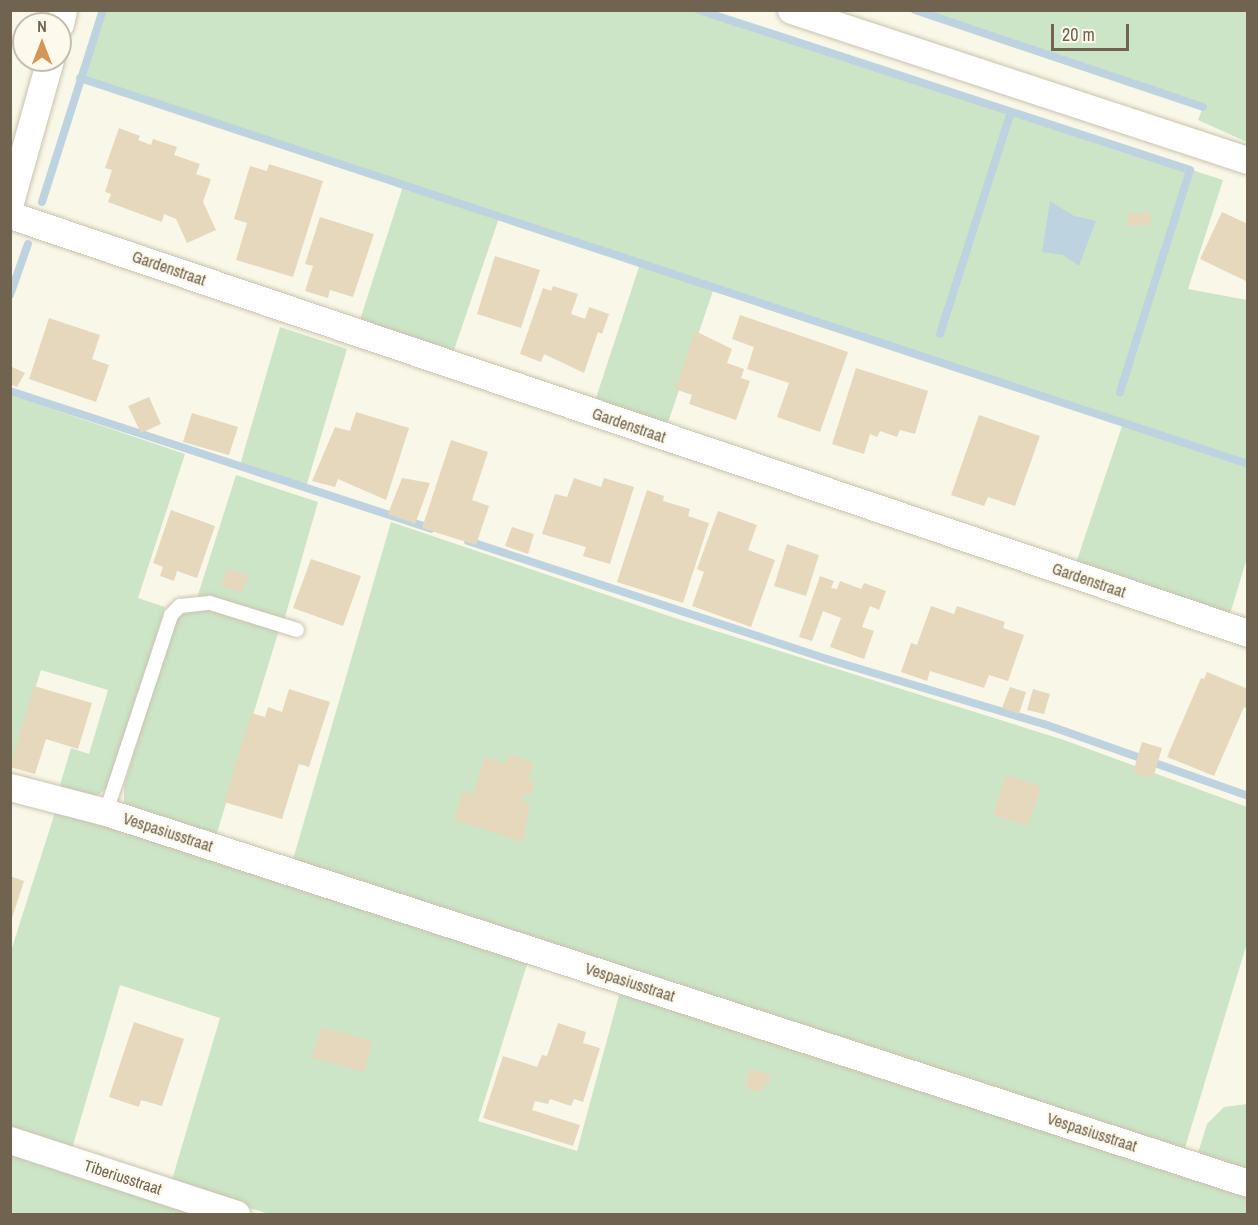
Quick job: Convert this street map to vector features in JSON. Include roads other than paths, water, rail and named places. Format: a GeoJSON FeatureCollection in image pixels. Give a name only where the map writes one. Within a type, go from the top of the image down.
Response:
{"type":"FeatureCollection","features":[{"type":"Feature","properties":{"kind":"street"},"geometry":{"type":"LineString","coordinates":[[791,10],[1248,160]]}},
{"type":"Feature","properties":{"kind":"street"},"geometry":{"type":"LineString","coordinates":[[10,202],[47,72]]}},
{"type":"Feature","properties":{"kind":"street","name":"Gardenstraat"},"geometry":{"type":"LineString","coordinates":[[10,215],[1248,633]]}},
{"type":"Feature","properties":{"kind":"street","name":"Vespasiusstraat"},"geometry":{"type":"LineString","coordinates":[[10,787],[105,812],[1248,1183]]}},
{"type":"Feature","properties":{"kind":"street","name":"Tiberiusstraat"},"geometry":{"type":"LineString","coordinates":[[10,1140],[236,1215]]}},
{"type":"Feature","properties":{"kind":"lane"},"geometry":{"type":"LineString","coordinates":[[105,812],[171,615],[180,606],[210,603],[297,630]]}},
{"type":"Feature","properties":{"kind":"water"},"geometry":{"type":"Polygon","coordinates":[[[1050,201],[1074,216],[1096,221],[1079,266],[1063,255],[1042,252],[1050,201]]]}},
{"type":"Feature","properties":{"kind":"waterway"},"geometry":{"type":"LineString","coordinates":[[42,202],[103,10]]}},
{"type":"Feature","properties":{"kind":"waterway"},"geometry":{"type":"LineString","coordinates":[[699,10],[1190,170],[1120,392]]}},
{"type":"Feature","properties":{"kind":"waterway"},"geometry":{"type":"LineString","coordinates":[[915,10],[1203,107]]}},
{"type":"Feature","properties":{"kind":"waterway"},"geometry":{"type":"LineString","coordinates":[[80,78],[1248,464]]}},
{"type":"Feature","properties":{"kind":"waterway"},"geometry":{"type":"LineString","coordinates":[[940,334],[1011,112]]}},
{"type":"Feature","properties":{"kind":"waterway"},"geometry":{"type":"LineString","coordinates":[[10,295],[28,244]]}},
{"type":"Feature","properties":{"kind":"waterway"},"geometry":{"type":"LineString","coordinates":[[10,391],[431,529]]}},
{"type":"Feature","properties":{"kind":"waterway"},"geometry":{"type":"LineString","coordinates":[[468,541],[827,659],[1044,724],[1248,796]]}}]}
